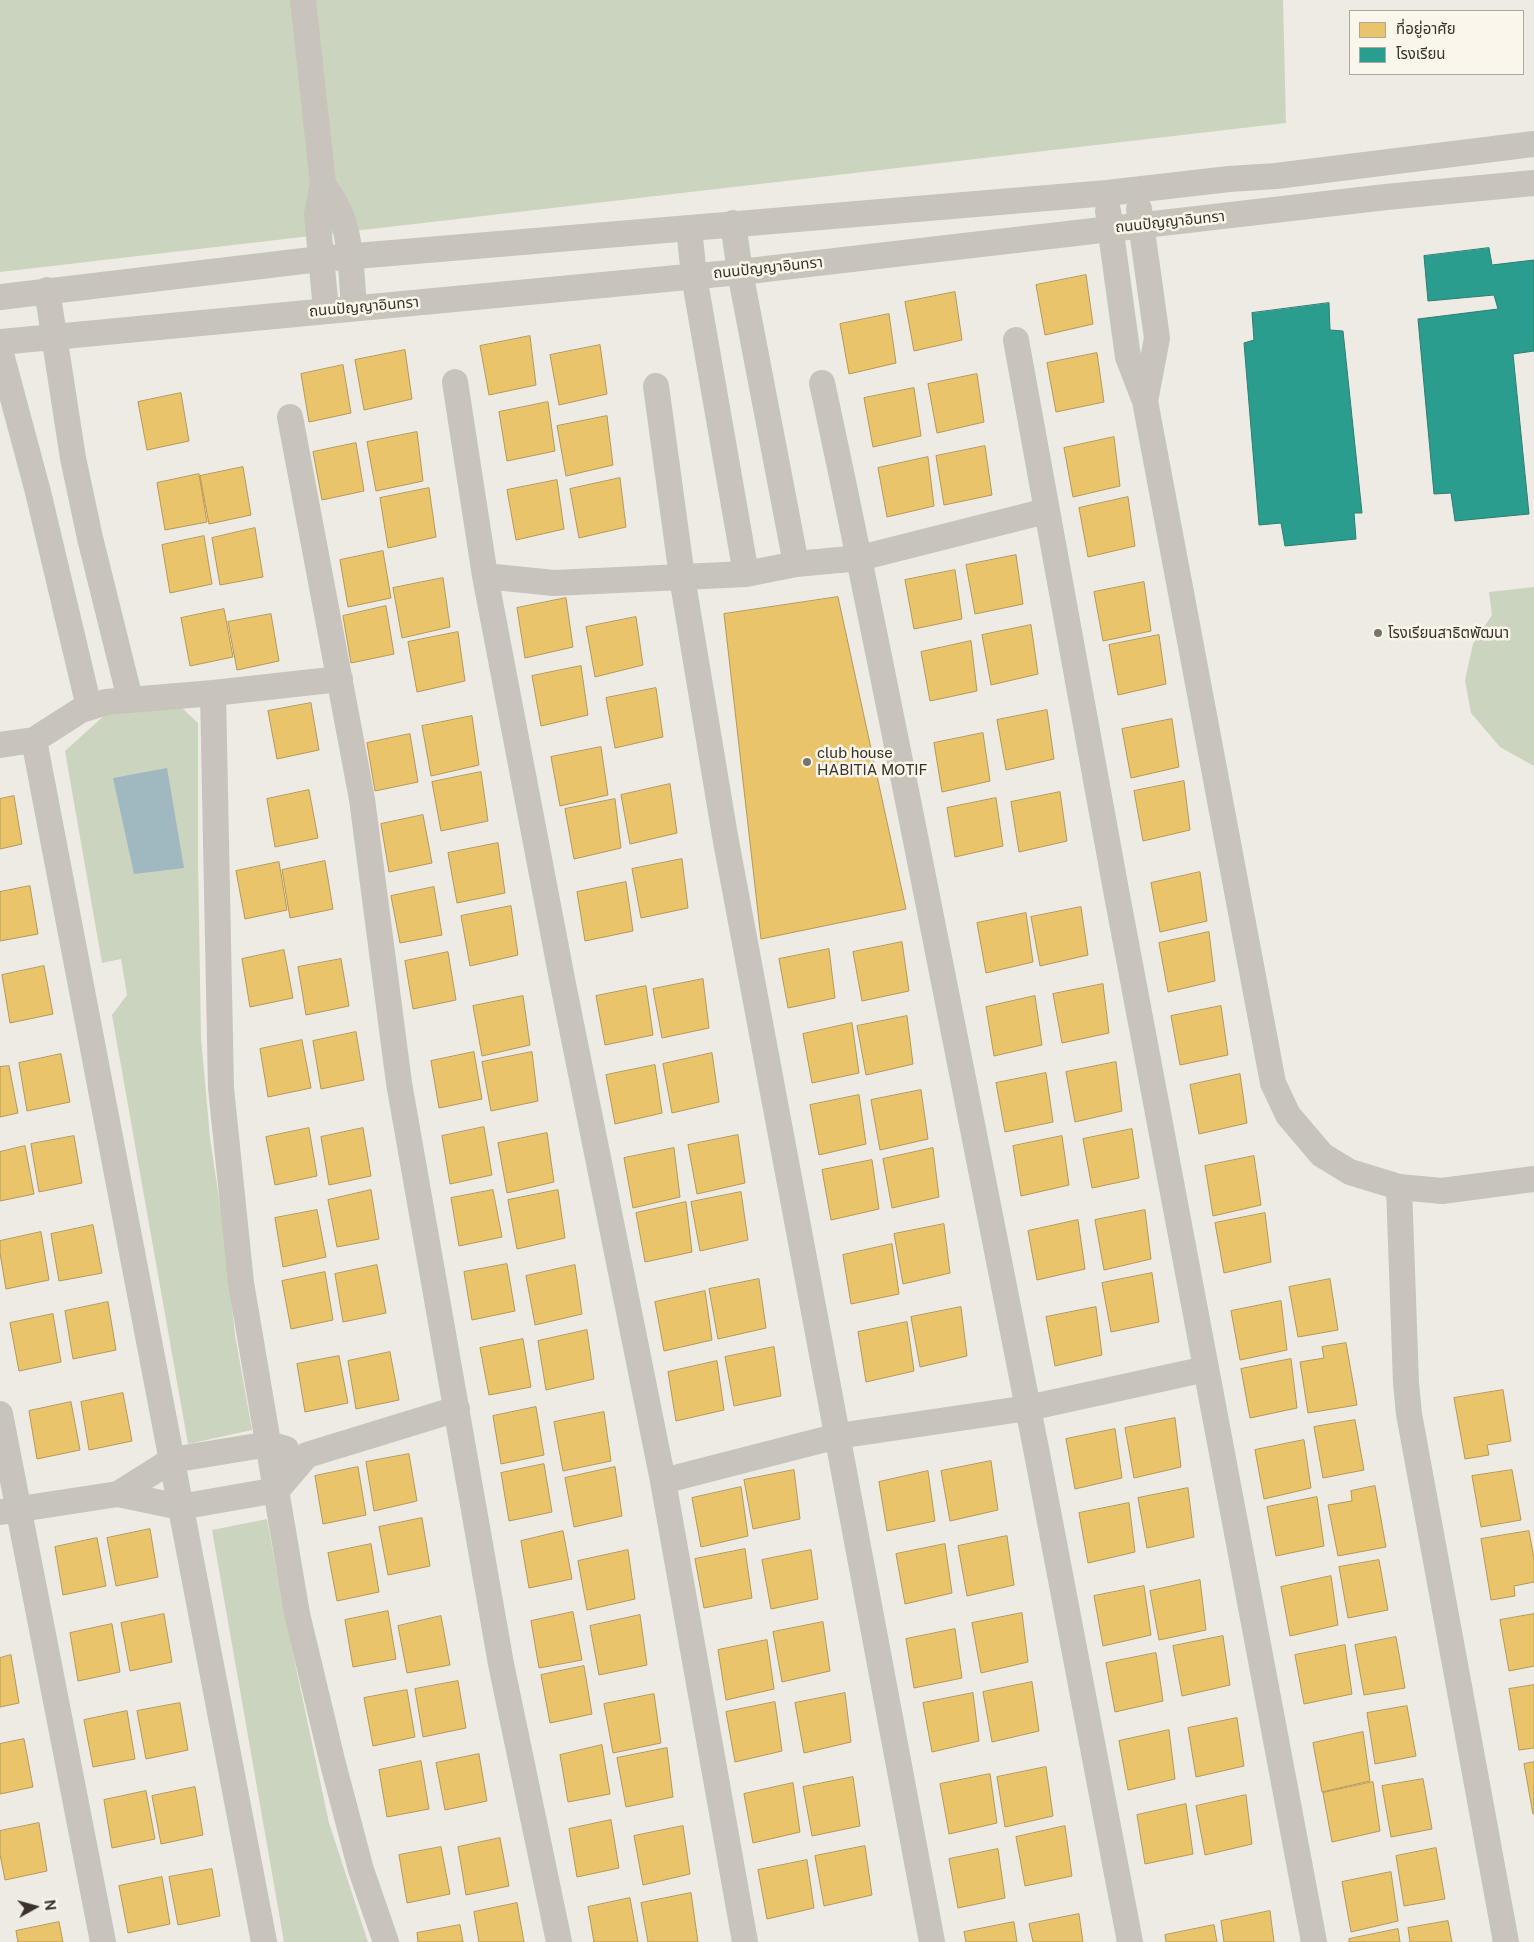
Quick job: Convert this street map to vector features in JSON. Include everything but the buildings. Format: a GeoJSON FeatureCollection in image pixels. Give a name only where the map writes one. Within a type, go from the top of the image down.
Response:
{"type":"FeatureCollection","features":[{"type":"Feature","properties":{"kind":"street"},"geometry":{"type":"LineString","coordinates":[[303,0],[323,184],[317,214],[326,310]]}},
{"type":"Feature","properties":{"kind":"street"},"geometry":{"type":"LineString","coordinates":[[0,297],[320,259],[1138,190],[1229,179],[1276,176],[1534,144]]}},
{"type":"Feature","properties":{"kind":"street","name":"ถนนปัญญาอินทรา"},"geometry":{"type":"LineString","coordinates":[[0,342],[740,272],[1386,197],[1534,183]]}},
{"type":"Feature","properties":{"kind":"street"},"geometry":{"type":"LineString","coordinates":[[323,184],[336,204],[343,220],[354,308]]}},
{"type":"Feature","properties":{"kind":"street"},"geometry":{"type":"LineString","coordinates":[[1138,190],[1140,226],[1157,338],[1145,401]]}},
{"type":"Feature","properties":{"kind":"street"},"geometry":{"type":"LineString","coordinates":[[1106,193],[1128,357],[1145,401],[1273,1083],[1288,1115],[1322,1155],[1350,1172],[1399,1187],[1442,1191],[1534,1179]]}},
{"type":"Feature","properties":{"kind":"street"},"geometry":{"type":"LineString","coordinates":[[733,223],[740,272],[796,564]]}},
{"type":"Feature","properties":{"kind":"street"},"geometry":{"type":"LineString","coordinates":[[689,228],[694,276],[746,574]]}},
{"type":"Feature","properties":{"kind":"street"},"geometry":{"type":"LineString","coordinates":[[47,290],[68,434],[90,538],[130,699]]}},
{"type":"Feature","properties":{"kind":"street"},"geometry":{"type":"LineString","coordinates":[[1016,340],[1046,510],[1314,1942]]}},
{"type":"Feature","properties":{"kind":"street"},"geometry":{"type":"LineString","coordinates":[[0,350],[52,549],[89,707]]}},
{"type":"Feature","properties":{"kind":"street"},"geometry":{"type":"LineString","coordinates":[[455,382],[485,576],[564,989],[663,1481],[745,1942]]}},
{"type":"Feature","properties":{"kind":"street"},"geometry":{"type":"LineString","coordinates":[[822,383],[860,558],[1078,1661],[1130,1942]]}},
{"type":"Feature","properties":{"kind":"street"},"geometry":{"type":"LineString","coordinates":[[656,386],[682,577],[726,836],[932,1942]]}},
{"type":"Feature","properties":{"kind":"street"},"geometry":{"type":"LineString","coordinates":[[290,417],[362,799],[399,1083],[458,1409],[501,1664],[560,1942]]}},
{"type":"Feature","properties":{"kind":"street"},"geometry":{"type":"LineString","coordinates":[[485,576],[554,583],[746,574],[796,564],[860,558],[1046,510]]}},
{"type":"Feature","properties":{"kind":"street"},"geometry":{"type":"LineString","coordinates":[[52,549],[90,538]]}},
{"type":"Feature","properties":{"kind":"street"},"geometry":{"type":"LineString","coordinates":[[0,746],[34,740],[81,710],[106,702],[213,693],[340,679]]}},
{"type":"Feature","properties":{"kind":"street"},"geometry":{"type":"LineString","coordinates":[[213,693],[220,1088],[241,1283],[297,1614],[332,1760],[362,1870],[386,1942]]}},
{"type":"Feature","properties":{"kind":"street"},"geometry":{"type":"LineString","coordinates":[[34,740],[264,1942]]}},
{"type":"Feature","properties":{"kind":"street"},"geometry":{"type":"LineString","coordinates":[[1399,1187],[1406,1383],[1409,1414],[1506,1942]]}},
{"type":"Feature","properties":{"kind":"street"},"geometry":{"type":"LineString","coordinates":[[663,1481],[838,1436],[1028,1408],[1206,1369]]}},
{"type":"Feature","properties":{"kind":"street"},"geometry":{"type":"LineString","coordinates":[[118,1494],[172,1460],[269,1444],[306,1455],[458,1409]]}},
{"type":"Feature","properties":{"kind":"street"},"geometry":{"type":"LineString","coordinates":[[0,1414],[9,1511],[102,1942]]}},
{"type":"Feature","properties":{"kind":"street"},"geometry":{"type":"LineString","coordinates":[[9,1511],[118,1494],[180,1507],[277,1490],[306,1455]]}},
{"type":"Feature","properties":{"kind":"green space"},"geometry":{"type":"Polygon","coordinates":[[[0,0],[1283,0],[1286,123],[0,272],[0,0]]]}},
{"type":"Feature","properties":{"kind":"green space"},"geometry":{"type":"Polygon","coordinates":[[[1534,587],[1534,766],[1500,747],[1471,713],[1465,680],[1473,644],[1492,615],[1489,592],[1534,587]]]}},
{"type":"Feature","properties":{"kind":"green space"},"geometry":{"type":"Polygon","coordinates":[[[182,708],[198,723],[201,1038],[210,1138],[225,1240],[235,1335],[252,1430],[188,1444],[112,1015],[127,995],[121,959],[102,963],[65,751],[106,714],[182,708]]]}},
{"type":"Feature","properties":{"kind":"green space"},"geometry":{"type":"Polygon","coordinates":[[[267,1519],[282,1602],[329,1823],[368,1942],[284,1942],[212,1530],[267,1519]]]}},
{"type":"Feature","properties":{"kind":"water"},"geometry":{"type":"Polygon","coordinates":[[[167,768],[184,868],[134,874],[113,778],[167,768]]]}},
{"type":"Feature","properties":{"kind":"place","name":"โรงเรียนสาธิตพัฒนา"},"geometry":{"type":"Point","coordinates":[1378,633]}},
{"type":"Feature","properties":{"kind":"place","name":"club house HABITIA MOTIF"},"geometry":{"type":"Point","coordinates":[807,762]}}]}
